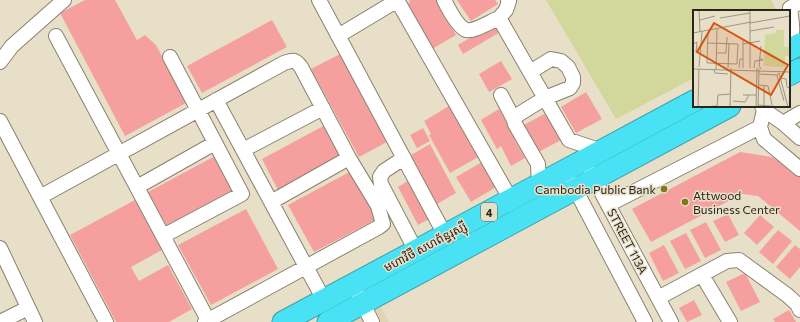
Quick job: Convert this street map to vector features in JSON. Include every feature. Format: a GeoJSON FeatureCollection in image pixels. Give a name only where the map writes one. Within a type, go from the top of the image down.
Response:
{"type":"FeatureCollection","features":[{"type":"Feature","properties":{"kind":"highway"},"geometry":{"type":"LineString","coordinates":[[790,49],[800,44]]}},
{"type":"Feature","properties":{"kind":"highway"},"geometry":{"type":"LineString","coordinates":[[790,74],[800,69]]}},
{"type":"Feature","properties":{"kind":"highway","name":"មហាវិថី សហព័ន្ធរុស្ស៊ី"},"geometry":{"type":"LineString","coordinates":[[283,322],[693,102]]}},
{"type":"Feature","properties":{"kind":"highway","name":"មហាវិថី សហព័ន្ធរុស្ស៊ី"},"geometry":{"type":"LineString","coordinates":[[328,322],[728,107]]}},
{"type":"Feature","properties":{"kind":"street"},"geometry":{"type":"LineString","coordinates":[[0,62],[12,46],[64,0]]}},
{"type":"Feature","properties":{"kind":"street"},"geometry":{"type":"LineString","coordinates":[[319,0],[445,235]]}},
{"type":"Feature","properties":{"kind":"street"},"geometry":{"type":"LineString","coordinates":[[338,36],[397,0],[511,200]]}},
{"type":"Feature","properties":{"kind":"street"},"geometry":{"type":"LineString","coordinates":[[444,0],[460,26],[466,30],[472,30],[498,18],[506,10],[508,0]]}},
{"type":"Feature","properties":{"kind":"street"},"geometry":{"type":"LineString","coordinates":[[790,42],[792,3]]}},
{"type":"Feature","properties":{"kind":"street"},"geometry":{"type":"LineString","coordinates":[[498,18],[569,140],[593,156]]}},
{"type":"Feature","properties":{"kind":"street"},"geometry":{"type":"LineString","coordinates":[[40,197],[119,153],[198,111],[284,63],[293,61],[297,62],[301,67],[349,158],[378,206],[383,224],[208,321],[119,153],[56,36]]}},
{"type":"Feature","properties":{"kind":"street"},"geometry":{"type":"LineString","coordinates":[[163,236],[242,194],[170,57]]}},
{"type":"Feature","properties":{"kind":"street"},"geometry":{"type":"LineString","coordinates":[[514,120],[516,116],[545,98],[570,88],[573,83],[574,77],[568,67],[561,61],[551,60],[530,72]]}},
{"type":"Feature","properties":{"kind":"street"},"geometry":{"type":"LineString","coordinates":[[501,95],[515,124],[538,164],[539,185]]}},
{"type":"Feature","properties":{"kind":"street"},"geometry":{"type":"LineString","coordinates":[[216,100],[324,300]]}},
{"type":"Feature","properties":{"kind":"street"},"geometry":{"type":"LineString","coordinates":[[243,150],[322,108]]}},
{"type":"Feature","properties":{"kind":"street"},"geometry":{"type":"LineString","coordinates":[[800,137],[763,108],[760,127],[764,139],[800,169]]}},
{"type":"Feature","properties":{"kind":"street"},"geometry":{"type":"LineString","coordinates":[[783,123],[800,113]]}},
{"type":"Feature","properties":{"kind":"street"},"geometry":{"type":"LineString","coordinates":[[0,121],[106,322]]}},
{"type":"Feature","properties":{"kind":"street"},"geometry":{"type":"LineString","coordinates":[[608,205],[760,127]]}},
{"type":"Feature","properties":{"kind":"street"},"geometry":{"type":"LineString","coordinates":[[137,187],[215,143]]}},
{"type":"Feature","properties":{"kind":"street","name":"STREET 113A"},"geometry":{"type":"LineString","coordinates":[[593,156],[594,179],[671,322]]}},
{"type":"Feature","properties":{"kind":"street"},"geometry":{"type":"LineString","coordinates":[[271,202],[349,158]]}},
{"type":"Feature","properties":{"kind":"street"},"geometry":{"type":"LineString","coordinates":[[404,158],[384,171],[380,177],[381,184],[416,251]]}},
{"type":"Feature","properties":{"kind":"street"},"geometry":{"type":"LineString","coordinates":[[565,170],[646,322]]}},
{"type":"Feature","properties":{"kind":"street"},"geometry":{"type":"LineString","coordinates":[[0,248],[35,322]]}},
{"type":"Feature","properties":{"kind":"street"},"geometry":{"type":"LineString","coordinates":[[658,298],[728,261],[739,260],[787,294],[797,304],[800,310]]}},
{"type":"Feature","properties":{"kind":"street"},"geometry":{"type":"LineString","coordinates":[[702,275],[730,322]]}},
{"type":"Feature","properties":{"kind":"street"},"geometry":{"type":"LineString","coordinates":[[352,285],[372,322]]}},
{"type":"Feature","properties":{"kind":"street"},"geometry":{"type":"LineString","coordinates":[[0,322],[28,308]]}},
{"type":"Feature","properties":{"kind":"shaded area"},"geometry":{"type":"Polygon","coordinates":[[[380,305],[389,322],[347,322],[380,305]]]}},
{"type":"Feature","properties":{"kind":"green space"},"geometry":{"type":"Polygon","coordinates":[[[546,0],[771,0],[776,10],[693,10],[693,79],[616,119],[546,0]]]}},
{"type":"Feature","properties":{"kind":"building"},"geometry":{"type":"Polygon","coordinates":[[[85,0],[115,0],[137,40],[145,35],[156,45],[186,103],[125,136],[60,13],[85,0]]]}},
{"type":"Feature","properties":{"kind":"building"},"geometry":{"type":"Polygon","coordinates":[[[409,0],[436,0],[456,35],[432,49],[406,5],[410,2],[409,0]]]}},
{"type":"Feature","properties":{"kind":"building"},"geometry":{"type":"Polygon","coordinates":[[[457,0],[495,0],[498,4],[471,21],[457,0]]]}},
{"type":"Feature","properties":{"kind":"building"},"geometry":{"type":"Polygon","coordinates":[[[272,20],[287,47],[202,93],[187,66],[272,20]]]}},
{"type":"Feature","properties":{"kind":"building"},"geometry":{"type":"Polygon","coordinates":[[[495,23],[500,32],[463,54],[458,45],[495,23]]]}},
{"type":"Feature","properties":{"kind":"building"},"geometry":{"type":"Polygon","coordinates":[[[340,54],[387,142],[359,157],[311,69],[340,54]]]}},
{"type":"Feature","properties":{"kind":"building"},"geometry":{"type":"Polygon","coordinates":[[[501,61],[512,79],[489,92],[479,74],[501,61]]]}},
{"type":"Feature","properties":{"kind":"building"},"geometry":{"type":"Polygon","coordinates":[[[586,92],[602,119],[576,133],[561,107],[586,92]]]}},
{"type":"Feature","properties":{"kind":"building"},"geometry":{"type":"Polygon","coordinates":[[[449,106],[456,119],[459,118],[480,156],[450,173],[429,135],[431,134],[424,121],[449,106]]]}},
{"type":"Feature","properties":{"kind":"building"},"geometry":{"type":"Polygon","coordinates":[[[499,109],[525,158],[511,166],[501,146],[497,149],[481,120],[499,109]]]}},
{"type":"Feature","properties":{"kind":"building"},"geometry":{"type":"Polygon","coordinates":[[[546,113],[561,140],[535,154],[520,127],[546,113]]]}},
{"type":"Feature","properties":{"kind":"building"},"geometry":{"type":"Polygon","coordinates":[[[327,124],[345,157],[279,192],[262,159],[327,124]]]}},
{"type":"Feature","properties":{"kind":"building"},"geometry":{"type":"Polygon","coordinates":[[[423,128],[430,141],[417,148],[410,135],[423,128]]]}},
{"type":"Feature","properties":{"kind":"building"},"geometry":{"type":"Polygon","coordinates":[[[430,144],[456,193],[437,204],[411,155],[430,144]]]}},
{"type":"Feature","properties":{"kind":"building","name":"Attwood Business Center"},"geometry":{"type":"Polygon","coordinates":[[[740,152],[772,157],[787,166],[800,177],[800,231],[758,196],[742,194],[651,242],[632,209],[740,152]]]}},
{"type":"Feature","properties":{"kind":"building"},"geometry":{"type":"Polygon","coordinates":[[[215,156],[233,190],[167,226],[148,192],[215,156]]]}},
{"type":"Feature","properties":{"kind":"building"},"geometry":{"type":"Polygon","coordinates":[[[482,162],[496,187],[471,202],[456,177],[482,162]]]}},
{"type":"Feature","properties":{"kind":"building"},"geometry":{"type":"Polygon","coordinates":[[[353,170],[377,219],[314,252],[288,205],[353,170]]]}},
{"type":"Feature","properties":{"kind":"building"},"geometry":{"type":"Polygon","coordinates":[[[411,179],[431,218],[418,225],[398,187],[411,179]]]}},
{"type":"Feature","properties":{"kind":"building"},"geometry":{"type":"Polygon","coordinates":[[[135,200],[162,250],[131,267],[139,281],[168,265],[192,309],[169,322],[116,322],[70,235],[135,200]]]}},
{"type":"Feature","properties":{"kind":"building"},"geometry":{"type":"Polygon","coordinates":[[[246,209],[278,269],[211,305],[178,245],[246,209]]]}},
{"type":"Feature","properties":{"kind":"building"},"geometry":{"type":"Polygon","coordinates":[[[728,214],[739,235],[725,242],[713,221],[728,214]]]}},
{"type":"Feature","properties":{"kind":"building"},"geometry":{"type":"Polygon","coordinates":[[[760,215],[774,227],[757,245],[744,233],[760,215]]]}},
{"type":"Feature","properties":{"kind":"building"},"geometry":{"type":"Polygon","coordinates":[[[706,222],[721,250],[705,258],[690,230],[706,222]]]}},
{"type":"Feature","properties":{"kind":"building"},"geometry":{"type":"Polygon","coordinates":[[[778,230],[792,241],[773,264],[759,252],[778,230]]]}},
{"type":"Feature","properties":{"kind":"building"},"geometry":{"type":"Polygon","coordinates":[[[686,233],[701,261],[685,269],[670,241],[686,233]]]}},
{"type":"Feature","properties":{"kind":"building"},"geometry":{"type":"Polygon","coordinates":[[[664,245],[679,273],[663,281],[649,253],[664,245]]]}},
{"type":"Feature","properties":{"kind":"building"},"geometry":{"type":"Polygon","coordinates":[[[795,245],[800,249],[800,267],[790,279],[776,267],[795,245]]]}},
{"type":"Feature","properties":{"kind":"building"},"geometry":{"type":"Polygon","coordinates":[[[745,273],[760,302],[741,311],[726,282],[745,273]]]}},
{"type":"Feature","properties":{"kind":"building"},"geometry":{"type":"Polygon","coordinates":[[[694,300],[702,315],[687,322],[679,308],[694,300]]]}},
{"type":"Feature","properties":{"kind":"building"},"geometry":{"type":"Polygon","coordinates":[[[789,310],[796,322],[775,322],[773,319],[789,310]]]}},
{"type":"Feature","properties":{"kind":"place","name":"Cambodia Public Bank"},"geometry":{"type":"Point","coordinates":[664,189]}},
{"type":"Feature","properties":{"kind":"place","name":"Attwood Business Center"},"geometry":{"type":"Point","coordinates":[685,202]}}]}
